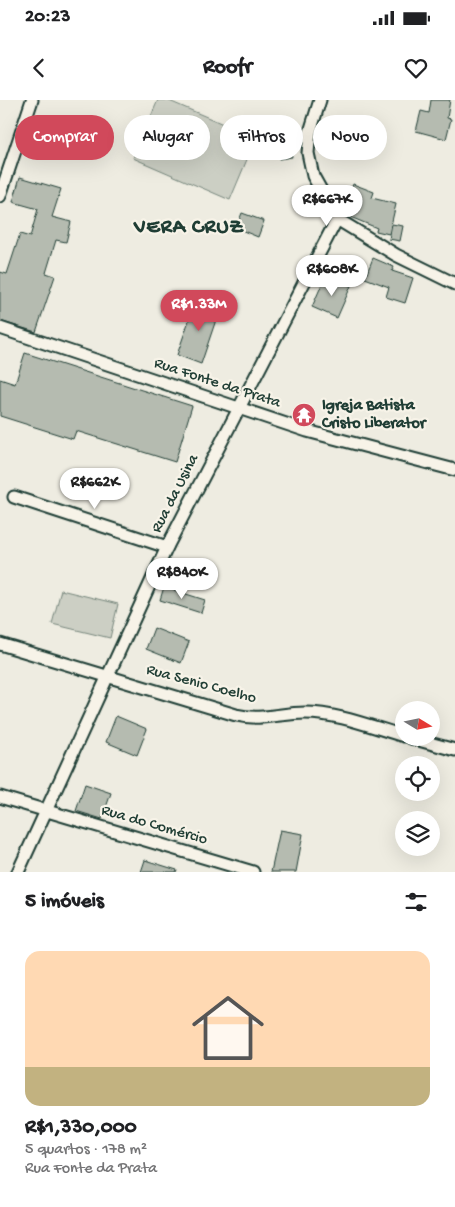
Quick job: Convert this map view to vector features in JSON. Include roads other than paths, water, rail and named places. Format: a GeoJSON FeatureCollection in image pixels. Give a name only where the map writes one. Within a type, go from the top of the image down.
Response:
{"type":"FeatureCollection","features":[{"type":"Feature","properties":{"kind":"street"},"geometry":{"type":"LineString","coordinates":[[0,196],[32,100]]}},
{"type":"Feature","properties":{"kind":"street"},"geometry":{"type":"LineString","coordinates":[[320,100],[310,132],[308,153],[313,176],[336,218],[388,250],[455,284]]}},
{"type":"Feature","properties":{"kind":"street","name":"Rua da Usina"},"geometry":{"type":"LineString","coordinates":[[18,872],[167,547],[336,218]]}},
{"type":"Feature","properties":{"kind":"street","name":"Rua Fonte da Prata"},"geometry":{"type":"LineString","coordinates":[[0,328],[307,431],[455,470]]}},
{"type":"Feature","properties":{"kind":"street"},"geometry":{"type":"LineString","coordinates":[[14,497],[167,547]]}},
{"type":"Feature","properties":{"kind":"street","name":"Rua Senio Coelho"},"geometry":{"type":"LineString","coordinates":[[0,644],[251,718],[303,713],[321,714],[395,734]]}},
{"type":"Feature","properties":{"kind":"street"},"geometry":{"type":"LineString","coordinates":[[440,746],[455,750]]}},
{"type":"Feature","properties":{"kind":"street","name":"Rua do Comércio"},"geometry":{"type":"LineString","coordinates":[[0,797],[253,872]]}},
{"type":"Feature","properties":{"kind":"place","name":"Igreja Batista Cristo Liberator"},"geometry":{"type":"Point","coordinates":[304,415]}},
{"type":"Feature","properties":{"kind":"district","name":"VERA CRUZ"},"geometry":{"type":"Point","coordinates":[189,228]}}]}
